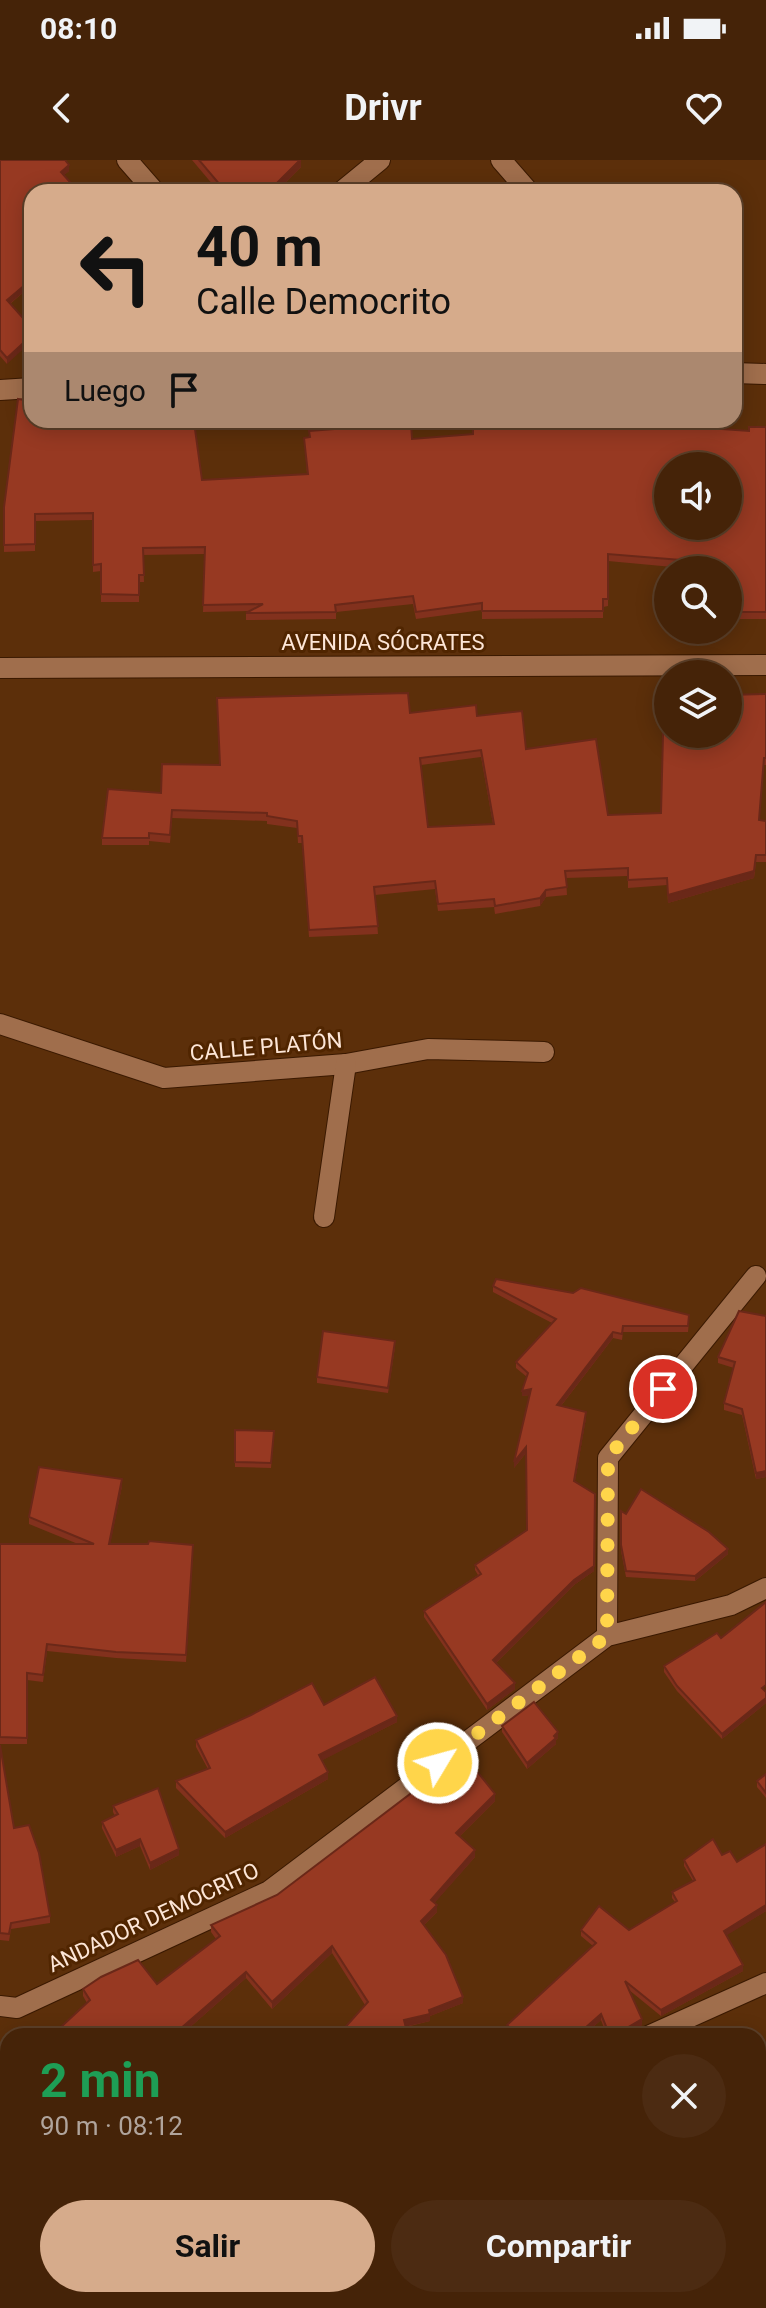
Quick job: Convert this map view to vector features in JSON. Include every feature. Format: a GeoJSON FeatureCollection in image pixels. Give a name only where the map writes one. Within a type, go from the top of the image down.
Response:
{"type":"FeatureCollection","features":[{"type":"Feature","properties":{"kind":"street"},"geometry":{"type":"LineString","coordinates":[[127,160],[148,184]]}},
{"type":"Feature","properties":{"kind":"street"},"geometry":{"type":"LineString","coordinates":[[351,184],[380,160]]}},
{"type":"Feature","properties":{"kind":"street"},"geometry":{"type":"LineString","coordinates":[[501,160],[522,184]]}},
{"type":"Feature","properties":{"kind":"street"},"geometry":{"type":"LineString","coordinates":[[742,373],[766,374]]}},
{"type":"Feature","properties":{"kind":"street"},"geometry":{"type":"LineString","coordinates":[[0,390],[24,388]]}},
{"type":"Feature","properties":{"kind":"street","name":"AVENIDA SÓCRATES"},"geometry":{"type":"LineString","coordinates":[[0,668],[766,665]]}},
{"type":"Feature","properties":{"kind":"street","name":"CALLE PLATÓN"},"geometry":{"type":"LineString","coordinates":[[0,1024],[164,1078],[346,1064],[428,1049],[544,1052]]}},
{"type":"Feature","properties":{"kind":"street"},"geometry":{"type":"LineString","coordinates":[[324,1217],[346,1064]]}},
{"type":"Feature","properties":{"kind":"street"},"geometry":{"type":"LineString","coordinates":[[607,1636],[608,1458],[756,1276]]}},
{"type":"Feature","properties":{"kind":"street","name":"ANDADOR DEMOCRITO"},"geometry":{"type":"LineString","coordinates":[[0,2006],[17,2008],[269,1891],[607,1636],[731,1605],[766,1588]]}},
{"type":"Feature","properties":{"kind":"street"},"geometry":{"type":"LineString","coordinates":[[668,2028],[766,1983]]}},
{"type":"Feature","properties":{"kind":"building"},"geometry":{"type":"Polygon","coordinates":[[[0,160],[65,160],[69,165],[61,172],[72,184],[24,184],[24,286],[7,300],[24,319],[24,342],[7,358],[0,350],[0,160]]]}},
{"type":"Feature","properties":{"kind":"building"},"geometry":{"type":"Polygon","coordinates":[[[199,160],[300,160],[276,184],[219,184],[199,160]]]}},
{"type":"Feature","properties":{"kind":"building"},"geometry":{"type":"Polygon","coordinates":[[[18,399],[24,400],[24,428],[195,429],[202,480],[308,474],[304,438],[310,437],[309,431],[411,428],[412,439],[473,434],[473,428],[708,428],[749,431],[749,427],[766,427],[766,612],[742,612],[742,556],[654,558],[608,554],[608,599],[603,599],[603,611],[482,611],[482,603],[416,612],[413,596],[335,605],[336,612],[246,613],[263,604],[203,605],[205,547],[143,548],[144,575],[139,575],[139,595],[101,594],[101,564],[93,565],[93,513],[35,514],[35,544],[4,545],[4,507],[18,399]]]}},
{"type":"Feature","properties":{"kind":"building"},"geometry":{"type":"Polygon","coordinates":[[[408,693],[410,713],[476,705],[477,716],[522,711],[526,749],[596,739],[608,815],[661,813],[663,748],[742,748],[742,695],[766,694],[766,758],[759,820],[766,821],[766,855],[756,855],[754,871],[668,895],[667,878],[628,880],[628,868],[565,871],[567,887],[546,890],[540,898],[495,906],[494,899],[438,904],[435,881],[374,887],[378,926],[309,930],[302,836],[298,836],[297,821],[267,816],[267,813],[172,810],[170,835],[149,833],[149,838],[102,838],[108,789],[161,793],[162,764],[220,765],[217,698],[408,693]],[[481,750],[420,758],[428,827],[494,824],[481,750]]]}},
{"type":"Feature","properties":{"kind":"building"},"geometry":{"type":"Polygon","coordinates":[[[496,1279],[573,1293],[581,1288],[689,1315],[688,1326],[623,1326],[622,1334],[613,1332],[557,1405],[586,1412],[574,1481],[595,1494],[594,1566],[574,1580],[493,1660],[515,1683],[487,1704],[424,1611],[481,1574],[475,1565],[527,1530],[526,1447],[514,1462],[531,1389],[522,1391],[528,1373],[516,1362],[556,1319],[493,1286],[496,1279]]]}},
{"type":"Feature","properties":{"kind":"building"},"geometry":{"type":"Polygon","coordinates":[[[739,1311],[766,1316],[766,1471],[756,1473],[742,1409],[724,1403],[735,1362],[718,1357],[739,1311]]]}},
{"type":"Feature","properties":{"kind":"building"},"geometry":{"type":"Polygon","coordinates":[[[323,1331],[395,1341],[388,1388],[317,1377],[323,1331]]]}},
{"type":"Feature","properties":{"kind":"building"},"geometry":{"type":"Polygon","coordinates":[[[235,1430],[274,1431],[271,1463],[235,1462],[235,1430]]]}},
{"type":"Feature","properties":{"kind":"building"},"geometry":{"type":"Polygon","coordinates":[[[39,1467],[122,1479],[109,1544],[148,1544],[149,1541],[193,1545],[186,1655],[116,1652],[47,1644],[43,1675],[27,1673],[27,1738],[0,1737],[0,1544],[94,1544],[29,1517],[39,1467]]]}},
{"type":"Feature","properties":{"kind":"building"},"geometry":{"type":"Polygon","coordinates":[[[641,1489],[709,1532],[728,1549],[695,1576],[626,1571],[621,1545],[621,1511],[626,1514],[641,1489]]]}},
{"type":"Feature","properties":{"kind":"building"},"geometry":{"type":"Polygon","coordinates":[[[766,1602],[766,1685],[762,1688],[766,1698],[722,1734],[677,1686],[664,1666],[717,1633],[721,1638],[766,1602]]]}},
{"type":"Feature","properties":{"kind":"building"},"geometry":{"type":"Polygon","coordinates":[[[375,1677],[397,1716],[319,1755],[328,1772],[225,1832],[176,1781],[210,1768],[196,1740],[312,1683],[324,1705],[375,1677]]]}},
{"type":"Feature","properties":{"kind":"building"},"geometry":{"type":"Polygon","coordinates":[[[534,1702],[558,1732],[554,1736],[556,1738],[527,1763],[502,1726],[534,1702]]]}},
{"type":"Feature","properties":{"kind":"building"},"geometry":{"type":"Polygon","coordinates":[[[0,1745],[14,1828],[29,1825],[39,1853],[50,1916],[11,1923],[9,1934],[0,1933],[0,1745]]]}},
{"type":"Feature","properties":{"kind":"building"},"geometry":{"type":"Polygon","coordinates":[[[464,1755],[495,1794],[456,1833],[475,1850],[431,1900],[437,1905],[421,1921],[446,1955],[463,1997],[429,2010],[430,2014],[404,2020],[406,2028],[345,2028],[368,2002],[332,1946],[272,2002],[246,1972],[181,2028],[62,2026],[90,2000],[83,1989],[101,1977],[138,1960],[157,1984],[220,1936],[211,1925],[277,1895],[422,1785],[425,1789],[464,1755]]]}},
{"type":"Feature","properties":{"kind":"building"},"geometry":{"type":"Polygon","coordinates":[[[766,1774],[766,1793],[757,1781],[766,1774]]]}},
{"type":"Feature","properties":{"kind":"building"},"geometry":{"type":"Polygon","coordinates":[[[158,1788],[179,1849],[150,1863],[140,1839],[116,1850],[102,1822],[118,1814],[113,1806],[158,1788]]]}},
{"type":"Feature","properties":{"kind":"building"},"geometry":{"type":"Polygon","coordinates":[[[713,1839],[722,1855],[730,1851],[737,1862],[766,1844],[766,1905],[724,1931],[743,1965],[661,2010],[625,1981],[642,2019],[627,2028],[607,2028],[601,2014],[585,2028],[510,2028],[507,2025],[596,1943],[581,1930],[599,1906],[629,1930],[677,1901],[672,1892],[695,1880],[684,1860],[713,1839]]]}},
{"type":"Feature","properties":{"kind":"route"},"geometry":{"type":"LineString","coordinates":[[438,1763],[607,1636],[608,1458],[663,1389]]}}]}
